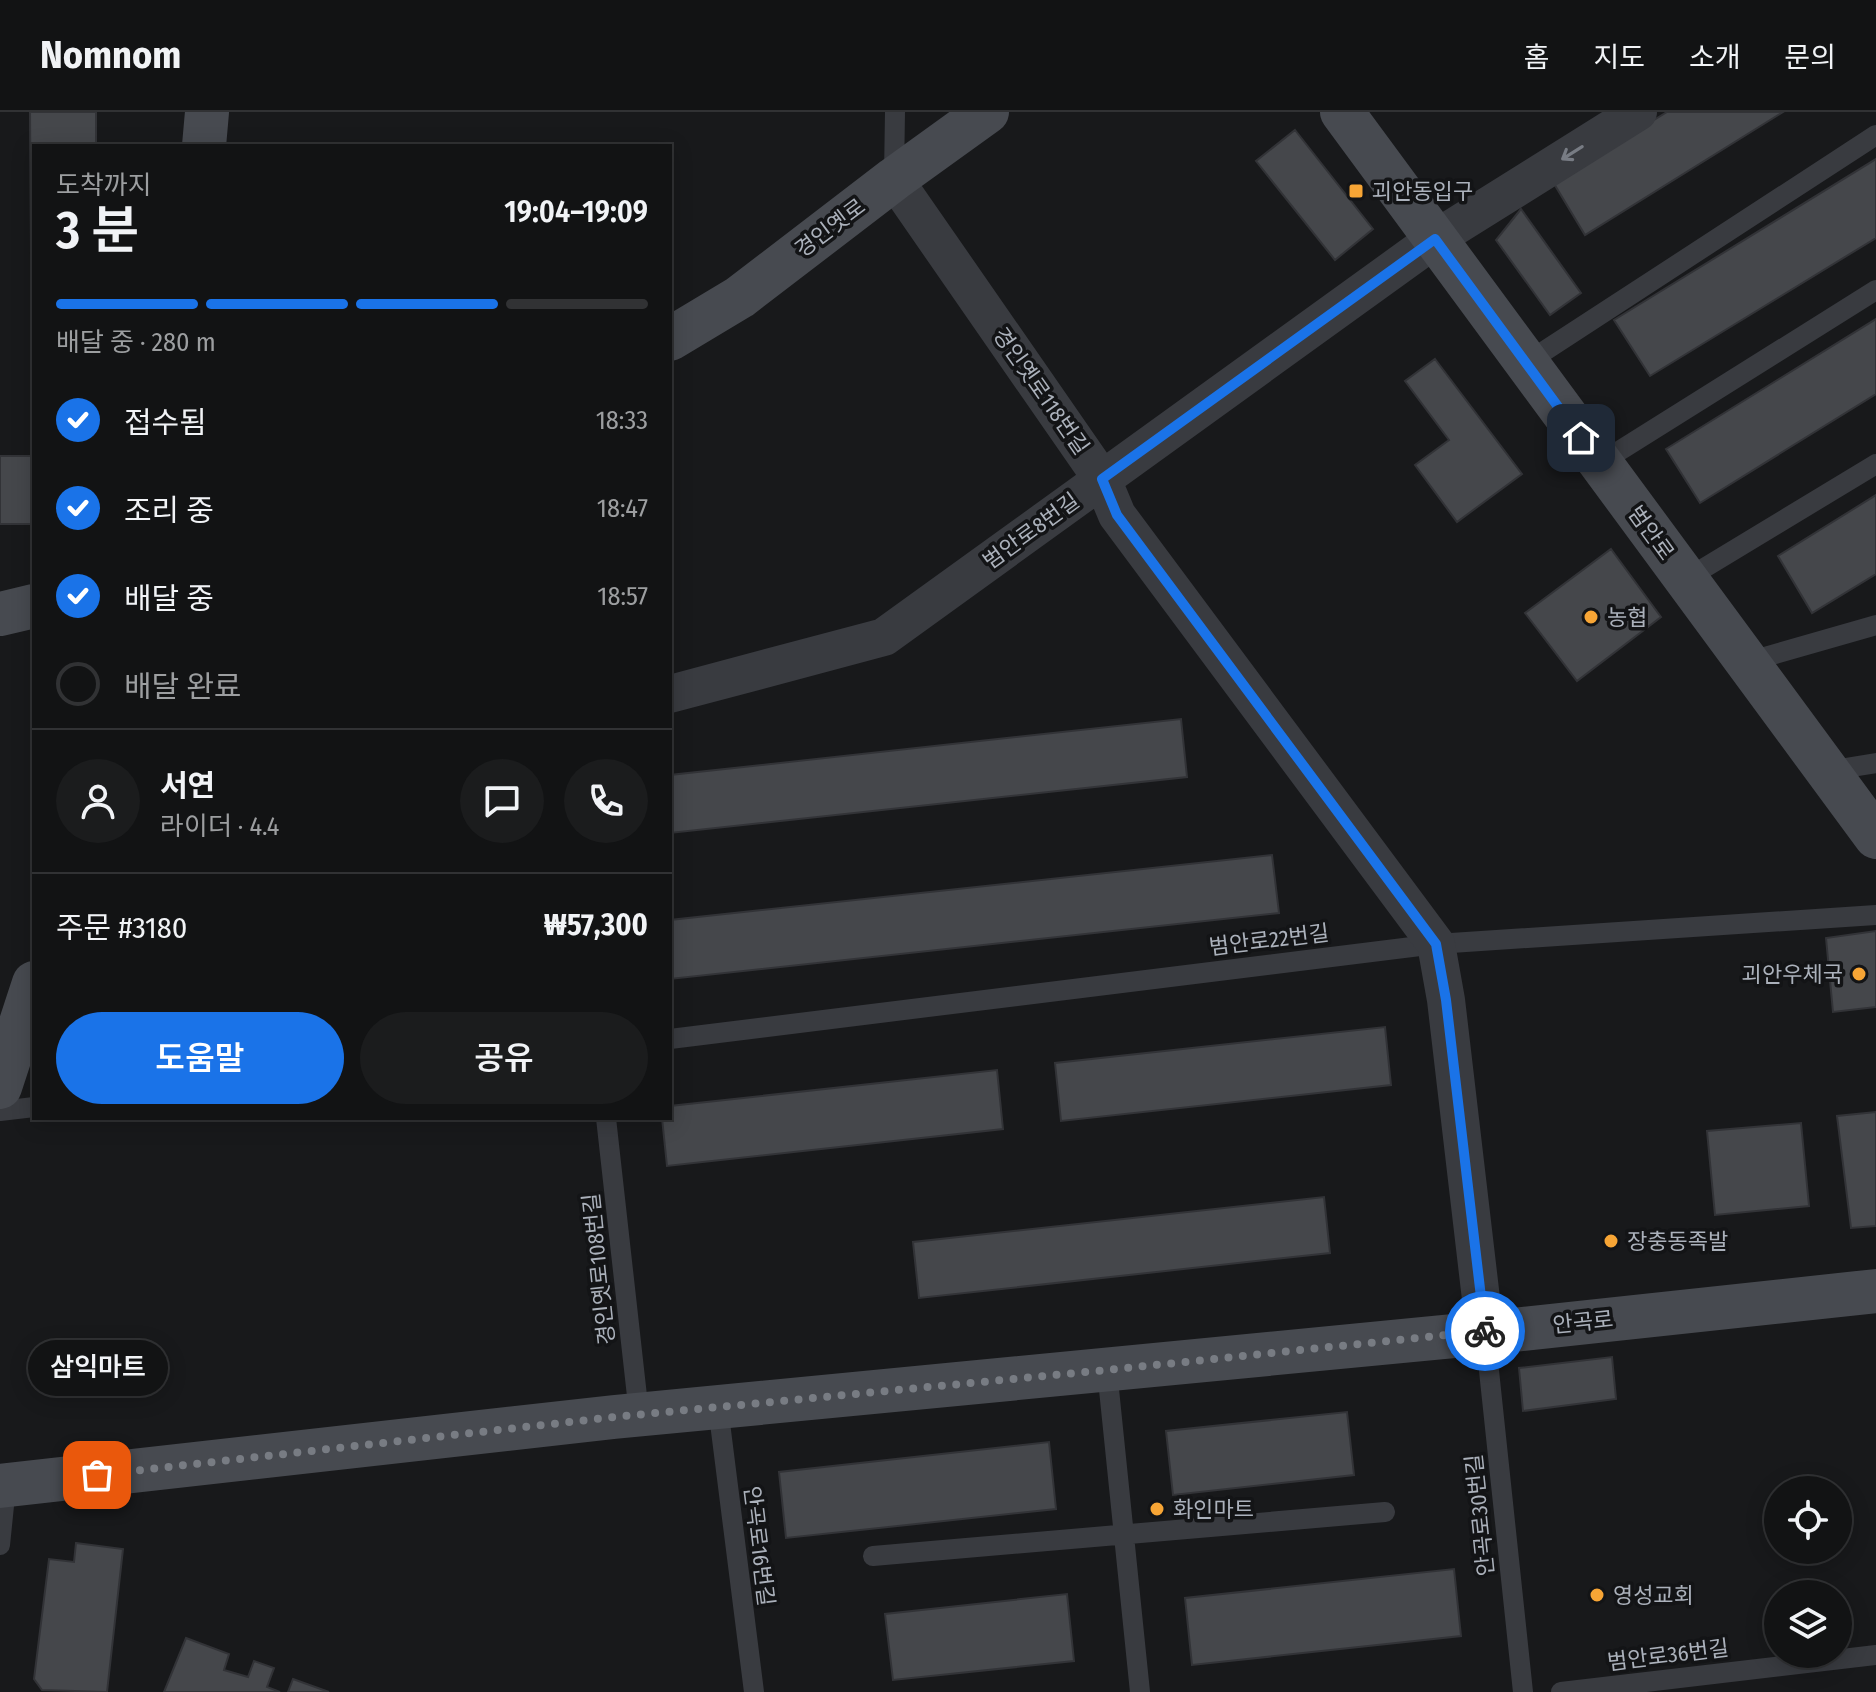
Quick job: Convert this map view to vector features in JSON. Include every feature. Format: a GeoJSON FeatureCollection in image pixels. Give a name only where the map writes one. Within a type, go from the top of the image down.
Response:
{"type":"FeatureCollection","features":[{"type":"Feature","properties":{"kind":"street"},"geometry":{"type":"LineString","coordinates":[[204,144],[207,112]]}},
{"type":"Feature","properties":{"kind":"street","name":"경인옛로"},"geometry":{"type":"LineString","coordinates":[[672,338],[740,297],[987,112]]}},
{"type":"Feature","properties":{"kind":"street","name":"범안로"},"geometry":{"type":"LineString","coordinates":[[1342,112],[1876,837]]}},
{"type":"Feature","properties":{"kind":"street","name":"범안로8번길"},"geometry":{"type":"LineString","coordinates":[[672,693],[884,637],[1435,239],[1638,112]]}},
{"type":"Feature","properties":{"kind":"street","name":"경인옛로118번길"},"geometry":{"type":"LineString","coordinates":[[894,179],[1102,479],[1117,515],[1436,944],[1448,1015],[1485,1333]]}},
{"type":"Feature","properties":{"kind":"street"},"geometry":{"type":"LineString","coordinates":[[0,614],[32,606]]}},
{"type":"Feature","properties":{"kind":"street"},"geometry":{"type":"LineString","coordinates":[[0,1087],[32,989]]}},
{"type":"Feature","properties":{"kind":"street","name":"안곡로"},"geometry":{"type":"LineString","coordinates":[[3,1486],[639,1414],[1485,1333],[1876,1291]]}},
{"type":"Feature","properties":{"kind":"lane"},"geometry":{"type":"LineString","coordinates":[[894,179],[895,112]]}},
{"type":"Feature","properties":{"kind":"lane"},"geometry":{"type":"LineString","coordinates":[[1526,363],[1876,135]]}},
{"type":"Feature","properties":{"kind":"lane"},"geometry":{"type":"LineString","coordinates":[[1600,463],[1876,290]]}},
{"type":"Feature","properties":{"kind":"lane"},"geometry":{"type":"LineString","coordinates":[[1686,579],[1876,464]]}},
{"type":"Feature","properties":{"kind":"lane"},"geometry":{"type":"LineString","coordinates":[[1747,662],[1876,625]]}},
{"type":"Feature","properties":{"kind":"lane"},"geometry":{"type":"LineString","coordinates":[[1827,771],[1876,763]]}},
{"type":"Feature","properties":{"kind":"lane","name":"범안로22번길"},"geometry":{"type":"LineString","coordinates":[[672,1039],[1436,944],[1876,915]]}},
{"type":"Feature","properties":{"kind":"lane"},"geometry":{"type":"LineString","coordinates":[[0,1111],[32,1107]]}},
{"type":"Feature","properties":{"kind":"lane","name":"경인옛로108번길"},"geometry":{"type":"LineString","coordinates":[[606,1120],[639,1414]]}},
{"type":"Feature","properties":{"kind":"lane","name":"안곡로30번길"},"geometry":{"type":"LineString","coordinates":[[1485,1333],[1523,1692]]}},
{"type":"Feature","properties":{"kind":"lane"},"geometry":{"type":"LineString","coordinates":[[1107,1370],[1140,1692]]}},
{"type":"Feature","properties":{"kind":"lane","name":"안곡로16번길"},"geometry":{"type":"LineString","coordinates":[[718,1407],[754,1692]]}},
{"type":"Feature","properties":{"kind":"lane"},"geometry":{"type":"LineString","coordinates":[[0,1545],[3,1486]]}},
{"type":"Feature","properties":{"kind":"lane"},"geometry":{"type":"LineString","coordinates":[[873,1556],[1385,1512]]}},
{"type":"Feature","properties":{"kind":"lane","name":"범안로36번길"},"geometry":{"type":"LineString","coordinates":[[1561,1692],[1876,1655]]}},
{"type":"Feature","properties":{"kind":"building"},"geometry":{"type":"Polygon","coordinates":[[[30,112],[96,112],[96,144],[32,144],[31,253],[30,112]]]}},
{"type":"Feature","properties":{"kind":"building"},"geometry":{"type":"Polygon","coordinates":[[[1667,112],[1783,112],[1585,235],[1553,182],[1667,112]]]}},
{"type":"Feature","properties":{"kind":"building"},"geometry":{"type":"Polygon","coordinates":[[[1295,130],[1373,229],[1335,260],[1256,161],[1295,130]]]}},
{"type":"Feature","properties":{"kind":"building"},"geometry":{"type":"Polygon","coordinates":[[[1876,159],[1876,238],[1650,376],[1614,320],[1876,159]]]}},
{"type":"Feature","properties":{"kind":"building"},"geometry":{"type":"Polygon","coordinates":[[[1521,209],[1581,293],[1550,315],[1496,240],[1521,209]]]}},
{"type":"Feature","properties":{"kind":"building"},"geometry":{"type":"Polygon","coordinates":[[[1876,319],[1876,394],[1700,503],[1666,449],[1876,319]]]}},
{"type":"Feature","properties":{"kind":"building"},"geometry":{"type":"Polygon","coordinates":[[[1435,359],[1522,474],[1457,522],[1415,465],[1449,440],[1405,381],[1435,359]]]}},
{"type":"Feature","properties":{"kind":"building"},"geometry":{"type":"Polygon","coordinates":[[[0,456],[32,456],[32,524],[0,524],[0,456]]]}},
{"type":"Feature","properties":{"kind":"building"},"geometry":{"type":"Polygon","coordinates":[[[1876,495],[1876,574],[1812,613],[1778,556],[1876,495]]]}},
{"type":"Feature","properties":{"kind":"building"},"geometry":{"type":"Polygon","coordinates":[[[1611,549],[1661,617],[1577,681],[1525,613],[1611,549]]]}},
{"type":"Feature","properties":{"kind":"building"},"geometry":{"type":"Polygon","coordinates":[[[1181,719],[1187,777],[672,833],[672,775],[1181,719]]]}},
{"type":"Feature","properties":{"kind":"building"},"geometry":{"type":"Polygon","coordinates":[[[1272,855],[1279,913],[672,979],[672,920],[1272,855]]]}},
{"type":"Feature","properties":{"kind":"building"},"geometry":{"type":"Polygon","coordinates":[[[1876,931],[1876,1007],[1833,1012],[1826,938],[1876,931]]]}},
{"type":"Feature","properties":{"kind":"building"},"geometry":{"type":"Polygon","coordinates":[[[1385,1027],[1391,1085],[1061,1121],[1055,1063],[1385,1027]]]}},
{"type":"Feature","properties":{"kind":"building"},"geometry":{"type":"Polygon","coordinates":[[[997,1070],[1003,1129],[667,1166],[662,1120],[672,1120],[672,1106],[997,1070]]]}},
{"type":"Feature","properties":{"kind":"building"},"geometry":{"type":"Polygon","coordinates":[[[1876,1112],[1876,1226],[1851,1228],[1837,1116],[1876,1112]]]}},
{"type":"Feature","properties":{"kind":"building"},"geometry":{"type":"Polygon","coordinates":[[[1801,1123],[1809,1206],[1715,1215],[1707,1131],[1801,1123]]]}},
{"type":"Feature","properties":{"kind":"building"},"geometry":{"type":"Polygon","coordinates":[[[1324,1197],[1330,1253],[919,1298],[913,1242],[1324,1197]]]}},
{"type":"Feature","properties":{"kind":"building"},"geometry":{"type":"Polygon","coordinates":[[[1612,1357],[1616,1399],[1523,1411],[1519,1368],[1612,1357]]]}},
{"type":"Feature","properties":{"kind":"building"},"geometry":{"type":"Polygon","coordinates":[[[1347,1412],[1354,1475],[1173,1495],[1166,1431],[1347,1412]]]}},
{"type":"Feature","properties":{"kind":"building"},"geometry":{"type":"Polygon","coordinates":[[[1049,1442],[1056,1509],[786,1538],[779,1472],[1049,1442]]]}},
{"type":"Feature","properties":{"kind":"building"},"geometry":{"type":"Polygon","coordinates":[[[76,1543],[123,1549],[107,1692],[42,1690],[34,1679],[49,1559],[74,1562],[76,1543]]]}},
{"type":"Feature","properties":{"kind":"building"},"geometry":{"type":"Polygon","coordinates":[[[1454,1569],[1461,1636],[1192,1665],[1185,1598],[1454,1569]]]}},
{"type":"Feature","properties":{"kind":"building"},"geometry":{"type":"Polygon","coordinates":[[[1067,1594],[1074,1661],[893,1680],[885,1614],[1067,1594]]]}},
{"type":"Feature","properties":{"kind":"building"},"geometry":{"type":"Polygon","coordinates":[[[186,1638],[229,1654],[224,1670],[248,1677],[254,1661],[274,1668],[267,1687],[280,1692],[164,1692],[186,1638]]]}},
{"type":"Feature","properties":{"kind":"building"},"geometry":{"type":"Polygon","coordinates":[[[293,1679],[329,1692],[288,1692],[293,1679]]]}},
{"type":"Feature","properties":{"kind":"way so far"},"geometry":{"type":"LineString","coordinates":[[97,1475],[709,1407],[1485,1331]]}},
{"type":"Feature","properties":{"kind":"place","name":"괴안동입구"},"geometry":{"type":"Point","coordinates":[1356,191]}},
{"type":"Feature","properties":{"kind":"place","name":"농협"},"geometry":{"type":"Point","coordinates":[1591,617]}},
{"type":"Feature","properties":{"kind":"place","name":"괴안우체국"},"geometry":{"type":"Point","coordinates":[1859,974]}},
{"type":"Feature","properties":{"kind":"place","name":"장충동족발"},"geometry":{"type":"Point","coordinates":[1611,1241]}},
{"type":"Feature","properties":{"kind":"place","name":"삼익마트"},"geometry":{"type":"Point","coordinates":[97,1475]}},
{"type":"Feature","properties":{"kind":"place","name":"화인마트"},"geometry":{"type":"Point","coordinates":[1157,1509]}},
{"type":"Feature","properties":{"kind":"place","name":"영성교회"},"geometry":{"type":"Point","coordinates":[1597,1595]}},
{"type":"Feature","properties":{"kind":"route"},"geometry":{"type":"LineString","coordinates":[[1485,1331],[1446,1000],[1436,944],[1117,515],[1102,479],[1435,239],[1581,438]]}}]}
